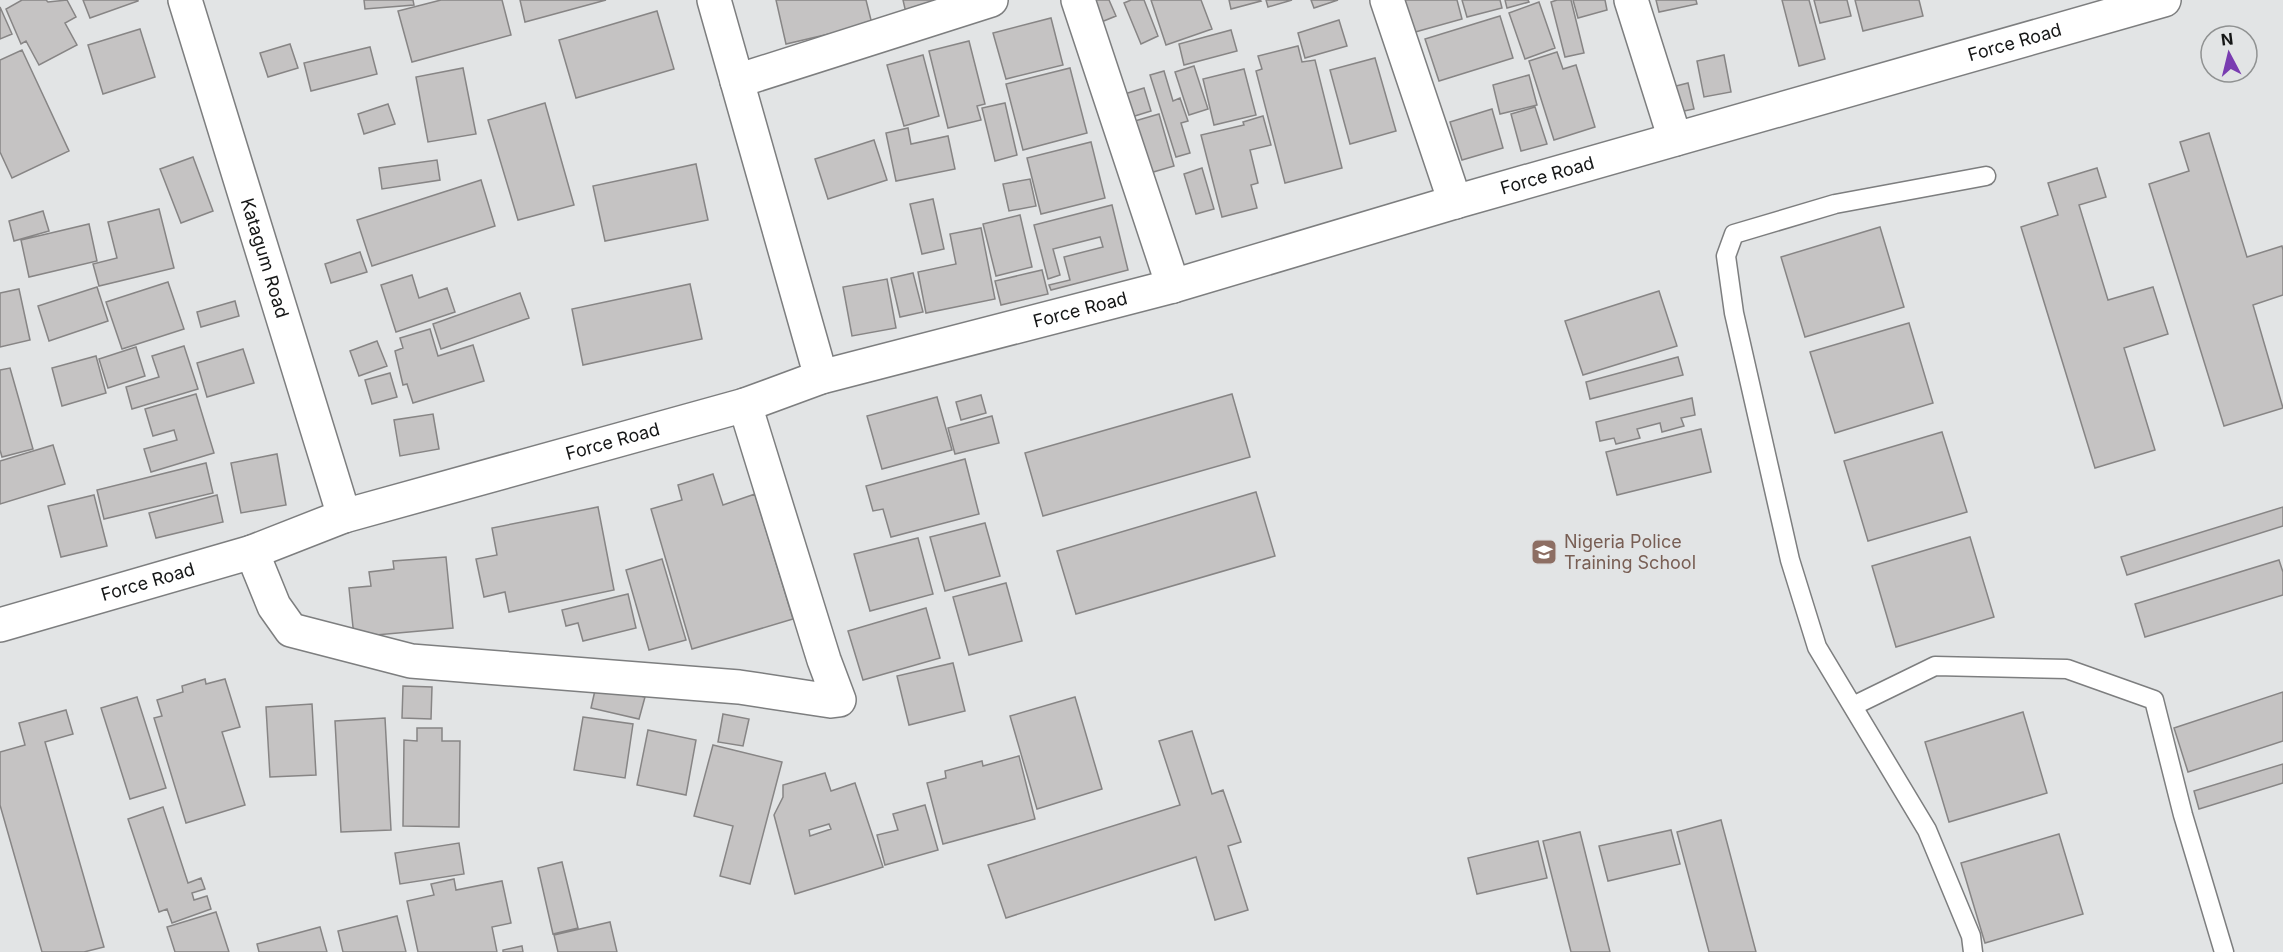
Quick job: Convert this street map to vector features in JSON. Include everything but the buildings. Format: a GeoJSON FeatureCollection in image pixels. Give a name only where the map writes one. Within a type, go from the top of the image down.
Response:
{"type":"FeatureCollection","features":[{"type":"Feature","properties":{"kind":"street","name":"Katagum Road"},"geometry":{"type":"LineString","coordinates":[[185,0],[344,516]]}},
{"type":"Feature","properties":{"kind":"street"},"geometry":{"type":"LineString","coordinates":[[714,0],[821,377]]}},
{"type":"Feature","properties":{"kind":"street"},"geometry":{"type":"LineString","coordinates":[[737,81],[991,0]]}},
{"type":"Feature","properties":{"kind":"street"},"geometry":{"type":"LineString","coordinates":[[1078,0],[1173,286]]}},
{"type":"Feature","properties":{"kind":"street"},"geometry":{"type":"LineString","coordinates":[[1387,0],[1455,202]]}},
{"type":"Feature","properties":{"kind":"street"},"geometry":{"type":"LineString","coordinates":[[1631,0],[1675,139]]}},
{"type":"Feature","properties":{"kind":"street","name":"Force Road"},"geometry":{"type":"LineString","coordinates":[[0,625],[252,552],[344,516],[745,405],[821,377],[1173,286],[1455,202],[2164,0]]}},
{"type":"Feature","properties":{"kind":"street"},"geometry":{"type":"LineString","coordinates":[[252,552],[274,606],[291,630],[411,661],[739,687],[831,701],[839,700],[824,660],[745,405]]}},
{"type":"Feature","properties":{"kind":"lane"},"geometry":{"type":"LineString","coordinates":[[1973,952],[1971,936],[1927,830],[1817,647],[1790,560],[1734,313],[1726,256],[1734,234],[1835,204],[1986,176]]}},
{"type":"Feature","properties":{"kind":"lane"},"geometry":{"type":"LineString","coordinates":[[1853,706],[1935,666],[2067,669],[2154,700],[2183,815],[2224,952]]}},
{"type":"Feature","properties":{"kind":"place","name":"Nigeria Police Training School"},"geometry":{"type":"Point","coordinates":[1544,552]}}]}
